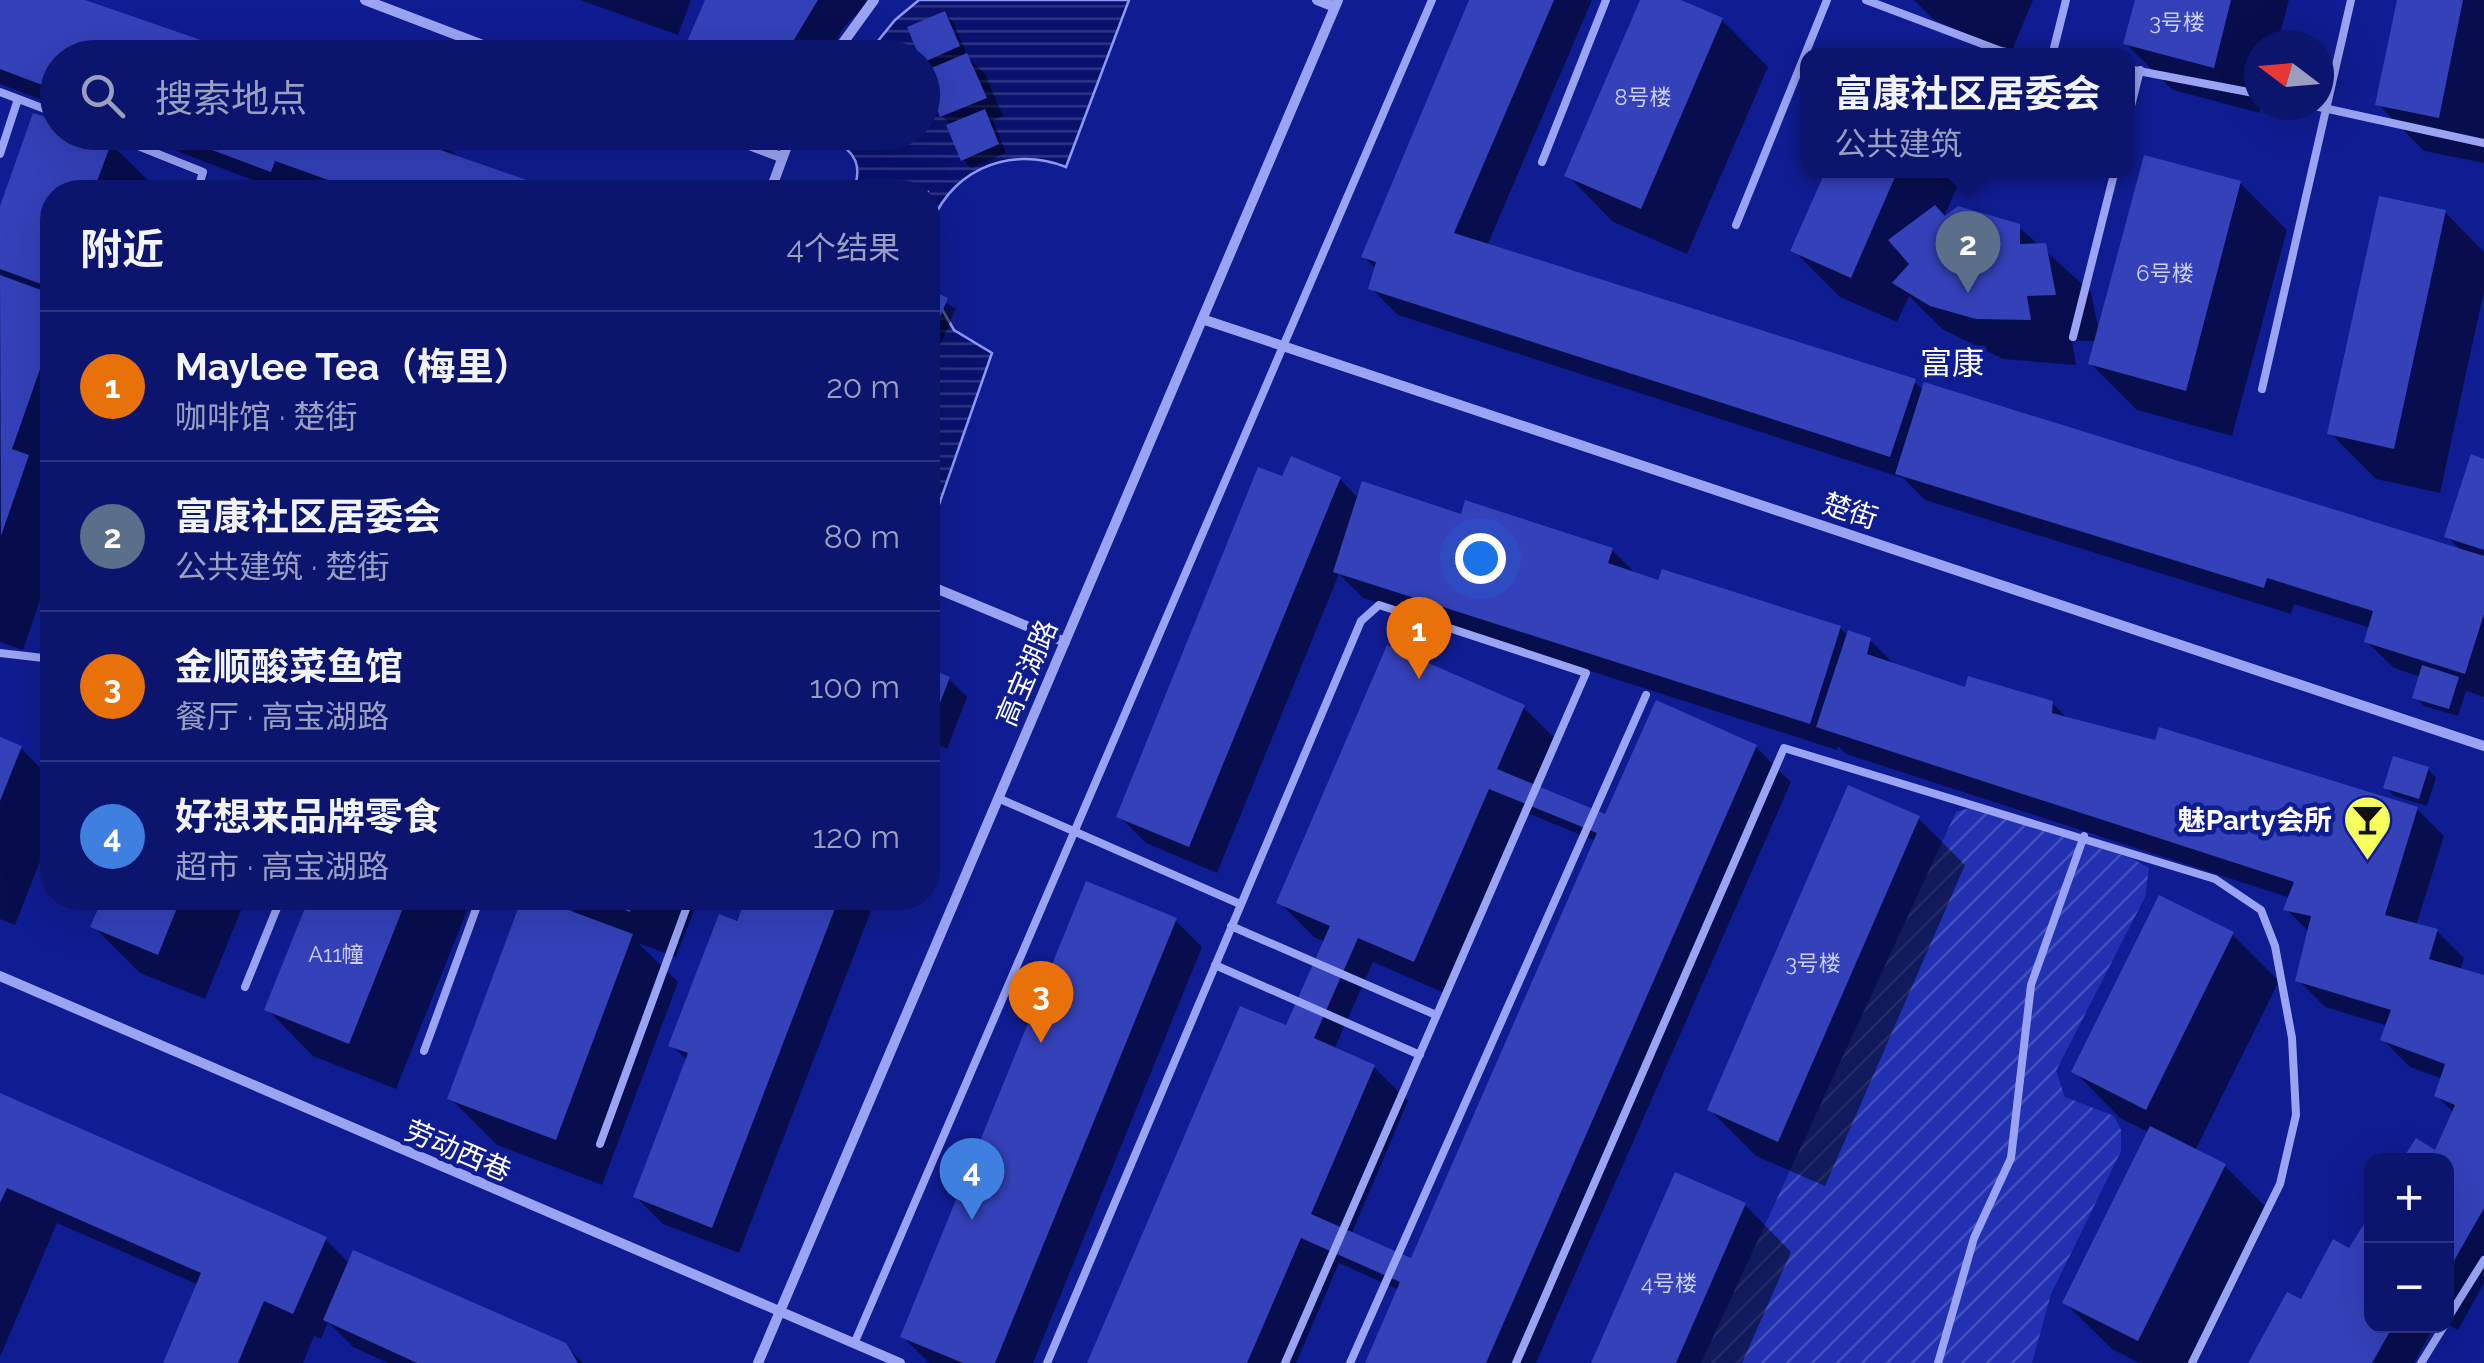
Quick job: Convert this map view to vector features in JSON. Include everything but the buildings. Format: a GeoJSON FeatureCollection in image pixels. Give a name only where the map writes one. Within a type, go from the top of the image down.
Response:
{"type":"FeatureCollection","features":[{"type":"Feature","properties":{"kind":"street"},"geometry":{"type":"LineString","coordinates":[[364,0],[469,40]]}},
{"type":"Feature","properties":{"kind":"street"},"geometry":{"type":"LineString","coordinates":[[845,40],[874,0]]}},
{"type":"Feature","properties":{"kind":"street"},"geometry":{"type":"LineString","coordinates":[[1317,0],[1336,4]]}},
{"type":"Feature","properties":{"kind":"street","name":"高宝湖路"},"geometry":{"type":"LineString","coordinates":[[758,1363],[1336,4]]}},
{"type":"Feature","properties":{"kind":"street"},"geometry":{"type":"LineString","coordinates":[[762,150],[780,157]]}},
{"type":"Feature","properties":{"kind":"street"},"geometry":{"type":"LineString","coordinates":[[773,180],[783,150]]}},
{"type":"Feature","properties":{"kind":"street","name":"楚街"},"geometry":{"type":"LineString","coordinates":[[1202,319],[2484,746]]}},
{"type":"Feature","properties":{"kind":"street"},"geometry":{"type":"LineString","coordinates":[[940,590],[1065,642]]}},
{"type":"Feature","properties":{"kind":"street","name":"劳动西巷"},"geometry":{"type":"LineString","coordinates":[[0,976],[900,1363]]}},
{"type":"Feature","properties":{"kind":"lane"},"geometry":{"type":"LineString","coordinates":[[854,1344],[1432,0]]}},
{"type":"Feature","properties":{"kind":"lane"},"geometry":{"type":"LineString","coordinates":[[1542,162],[1606,0]]}},
{"type":"Feature","properties":{"kind":"lane"},"geometry":{"type":"LineString","coordinates":[[1808,48],[1827,0]]}},
{"type":"Feature","properties":{"kind":"lane"},"geometry":{"type":"LineString","coordinates":[[1866,0],[2003,48]]}},
{"type":"Feature","properties":{"kind":"lane"},"geometry":{"type":"LineString","coordinates":[[2054,48],[2066,0]]}},
{"type":"Feature","properties":{"kind":"lane"},"geometry":{"type":"LineString","coordinates":[[2334,73],[2351,0]]}},
{"type":"Feature","properties":{"kind":"lane"},"geometry":{"type":"LineString","coordinates":[[1736,224],[1800,66]]}},
{"type":"Feature","properties":{"kind":"lane"},"geometry":{"type":"LineString","coordinates":[[2135,69],[2244,91]]}},
{"type":"Feature","properties":{"kind":"lane"},"geometry":{"type":"LineString","coordinates":[[2135,90],[2140,70]]}},
{"type":"Feature","properties":{"kind":"lane"},"geometry":{"type":"LineString","coordinates":[[0,92],[40,107]]}},
{"type":"Feature","properties":{"kind":"lane"},"geometry":{"type":"LineString","coordinates":[[0,154],[18,98]]}},
{"type":"Feature","properties":{"kind":"lane"},"geometry":{"type":"LineString","coordinates":[[2334,110],[2484,143]]}},
{"type":"Feature","properties":{"kind":"lane"},"geometry":{"type":"LineString","coordinates":[[2262,389],[2323,120]]}},
{"type":"Feature","properties":{"kind":"lane"},"geometry":{"type":"LineString","coordinates":[[148,150],[203,172],[201,180]]}},
{"type":"Feature","properties":{"kind":"lane"},"geometry":{"type":"LineString","coordinates":[[2073,337],[2113,178]]}},
{"type":"Feature","properties":{"kind":"lane"},"geometry":{"type":"LineString","coordinates":[[1047,1363],[1362,621],[1374,606],[1586,674],[1285,1363]]}},
{"type":"Feature","properties":{"kind":"lane"},"geometry":{"type":"LineString","coordinates":[[0,653],[40,658]]}},
{"type":"Feature","properties":{"kind":"lane"},"geometry":{"type":"LineString","coordinates":[[1350,1363],[1646,695]]}},
{"type":"Feature","properties":{"kind":"lane"},"geometry":{"type":"LineString","coordinates":[[1516,1363],[1784,748],[2084,836],[2215,879],[2261,910],[2275,946],[2292,1038],[2296,1116],[2280,1184],[2192,1363]]}},
{"type":"Feature","properties":{"kind":"lane"},"geometry":{"type":"LineString","coordinates":[[998,798],[1240,904]]}},
{"type":"Feature","properties":{"kind":"lane"},"geometry":{"type":"LineString","coordinates":[[1938,1363],[1974,1238],[2011,1158],[2031,985],[2084,836]]}},
{"type":"Feature","properties":{"kind":"lane"},"geometry":{"type":"LineString","coordinates":[[245,986],[276,910]]}},
{"type":"Feature","properties":{"kind":"lane"},"geometry":{"type":"LineString","coordinates":[[424,1051],[476,910]]}},
{"type":"Feature","properties":{"kind":"lane"},"geometry":{"type":"LineString","coordinates":[[600,1144],[686,910]]}},
{"type":"Feature","properties":{"kind":"lane"},"geometry":{"type":"LineString","coordinates":[[1231,926],[1436,1015]]}},
{"type":"Feature","properties":{"kind":"lane"},"geometry":{"type":"LineString","coordinates":[[1215,965],[1420,1056]]}},
{"type":"Feature","properties":{"kind":"lane"},"geometry":{"type":"LineString","coordinates":[[2454,1308],[2484,1260]]}},
{"type":"Feature","properties":{"kind":"lane"},"geometry":{"type":"LineString","coordinates":[[2422,1363],[2439,1333]]}},
{"type":"Feature","properties":{"kind":"shaded area"},"geometry":{"type":"Polygon","coordinates":[[[919,0],[1129,0],[1066,167],[1022,159],[1001,162],[964,179],[940,206],[940,180],[856,180],[857,167],[848,150],[940,150],[940,40],[879,40],[919,0]]]}},
{"type":"Feature","properties":{"kind":"shaded area"},"geometry":{"type":"Polygon","coordinates":[[[940,306],[954,330],[992,353],[940,502],[940,306]]]}},
{"type":"Feature","properties":{"kind":"shaded area"},"geometry":{"type":"Polygon","coordinates":[[[1973,807],[2131,858],[2149,868],[2145,897],[2056,1071],[2065,1097],[2114,1116],[2121,1130],[2121,1151],[2051,1294],[2032,1363],[1701,1363],[1956,812],[1973,807]]]}},
{"type":"Feature","properties":{"kind":"place","name":"富康社区居委会"},"geometry":{"type":"Point","coordinates":[1968,293]}},
{"type":"Feature","properties":{"kind":"place","name":"Maylee Tea（梅里）"},"geometry":{"type":"Point","coordinates":[1419,679]}},
{"type":"Feature","properties":{"kind":"place","name":"魅Party会所"},"geometry":{"type":"Point","coordinates":[2367,862]}},
{"type":"Feature","properties":{"kind":"place","name":"金顺酸菜鱼馆"},"geometry":{"type":"Point","coordinates":[1041,1043]}},
{"type":"Feature","properties":{"kind":"place","name":"好想来品牌零食"},"geometry":{"type":"Point","coordinates":[972,1220]}},
{"type":"Feature","properties":{"kind":"district","name":"富康"},"geometry":{"type":"Point","coordinates":[1952,362]}}]}
